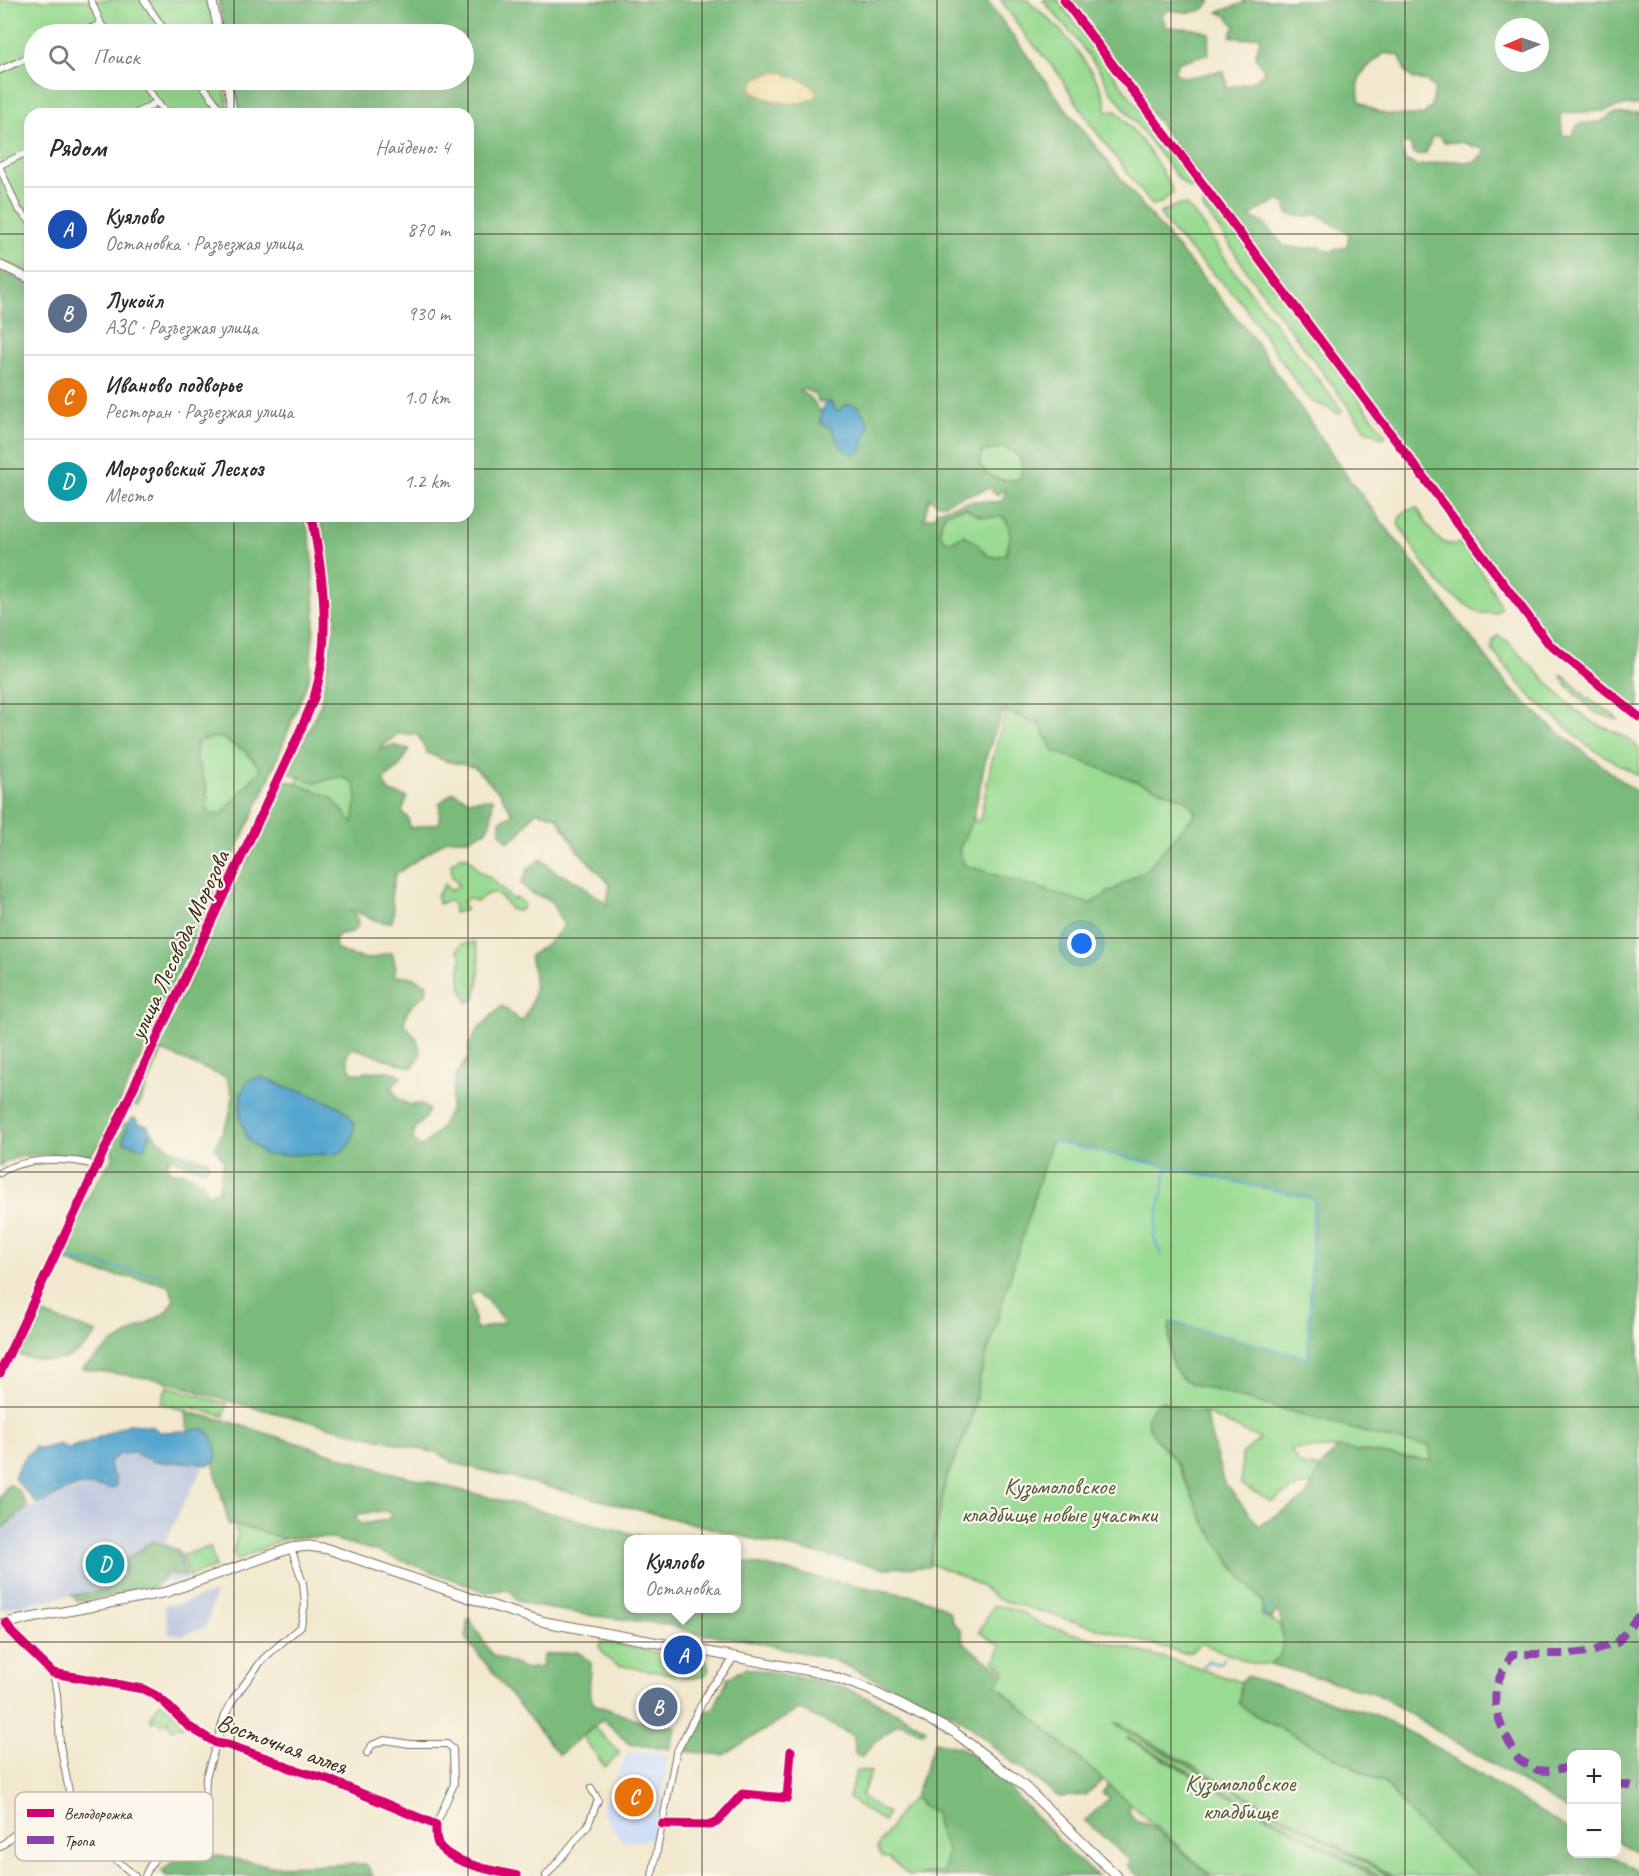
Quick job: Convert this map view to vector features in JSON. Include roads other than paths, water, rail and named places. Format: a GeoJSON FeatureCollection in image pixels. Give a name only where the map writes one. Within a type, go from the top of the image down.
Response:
{"type":"FeatureCollection","features":[{"type":"Feature","properties":{"kind":"main road"},"geometry":{"type":"LineString","coordinates":[[3,1624],[167,1592],[291,1548],[309,1546],[340,1552],[545,1622],[827,1674],[868,1689],[954,1732],[1025,1787],[1117,1876]]}},
{"type":"Feature","properties":{"kind":"street"},"geometry":{"type":"LineString","coordinates":[[91,0],[101,24]]}},
{"type":"Feature","properties":{"kind":"street"},"geometry":{"type":"LineString","coordinates":[[144,0],[160,24]]}},
{"type":"Feature","properties":{"kind":"street"},"geometry":{"type":"LineString","coordinates":[[213,0],[217,24]]}},
{"type":"Feature","properties":{"kind":"street"},"geometry":{"type":"LineString","coordinates":[[1064,0],[1540,633],[1561,655],[1639,717]]}},
{"type":"Feature","properties":{"kind":"street"},"geometry":{"type":"LineString","coordinates":[[0,70],[24,59]]}},
{"type":"Feature","properties":{"kind":"street"},"geometry":{"type":"LineString","coordinates":[[149,90],[162,108]]}},
{"type":"Feature","properties":{"kind":"street"},"geometry":{"type":"LineString","coordinates":[[206,90],[220,108]]}},
{"type":"Feature","properties":{"kind":"street"},"geometry":{"type":"LineString","coordinates":[[229,90],[232,108]]}},
{"type":"Feature","properties":{"kind":"street"},"geometry":{"type":"LineString","coordinates":[[146,108],[158,102]]}},
{"type":"Feature","properties":{"kind":"street"},"geometry":{"type":"LineString","coordinates":[[24,154],[0,166],[18,209],[24,215]]}},
{"type":"Feature","properties":{"kind":"street"},"geometry":{"type":"LineString","coordinates":[[0,265],[24,276]]}},
{"type":"Feature","properties":{"kind":"street","name":"улица Лесовода Морозова"},"geometry":{"type":"LineString","coordinates":[[1,1368],[314,698],[322,654],[325,610],[322,567],[313,522]]}},
{"type":"Feature","properties":{"kind":"street"},"geometry":{"type":"LineString","coordinates":[[0,1173],[28,1162],[74,1161],[97,1166]]}},
{"type":"Feature","properties":{"kind":"street"},"geometry":{"type":"LineString","coordinates":[[205,1792],[206,1777],[225,1716],[244,1683],[263,1659],[301,1626],[305,1604],[303,1583],[291,1548]]}},
{"type":"Feature","properties":{"kind":"street"},"geometry":{"type":"LineString","coordinates":[[3,1624],[53,1673],[57,1694],[60,1744],[69,1792]]}},
{"type":"Feature","properties":{"kind":"street"},"geometry":{"type":"LineString","coordinates":[[652,1876],[676,1751],[710,1688],[734,1657]]}},
{"type":"Feature","properties":{"kind":"street","name":"Восточная аллея"},"geometry":{"type":"LineString","coordinates":[[53,1673],[143,1689],[155,1695],[188,1726],[216,1743],[327,1779],[436,1825]]}},
{"type":"Feature","properties":{"kind":"street"},"geometry":{"type":"LineString","coordinates":[[368,1753],[372,1745],[385,1740],[410,1744],[447,1744],[453,1749],[454,1784],[436,1825],[436,1839],[440,1847],[476,1866],[517,1876]]}},
{"type":"Feature","properties":{"kind":"street"},"geometry":{"type":"LineString","coordinates":[[662,1824],[711,1825],[717,1822],[742,1794],[787,1798],[791,1751]]}},
{"type":"Feature","properties":{"kind":"street"},"geometry":{"type":"LineString","coordinates":[[546,1876],[588,1825],[598,1800],[591,1788]]}},
{"type":"Feature","properties":{"kind":"street"},"geometry":{"type":"LineString","coordinates":[[0,1847],[15,1834]]}},
{"type":"Feature","properties":{"kind":"street"},"geometry":{"type":"LineString","coordinates":[[117,1861],[135,1876]]}},
{"type":"Feature","properties":{"kind":"street"},"geometry":{"type":"LineString","coordinates":[[145,1876],[154,1861]]}},
{"type":"Feature","properties":{"kind":"water"},"geometry":{"type":"Polygon","coordinates":[[[829,401],[837,412],[847,404],[860,407],[861,413],[865,415],[869,425],[860,453],[845,450],[831,428],[820,421],[824,405],[829,401]]]}},
{"type":"Feature","properties":{"kind":"water"},"geometry":{"type":"Polygon","coordinates":[[[262,1077],[340,1107],[354,1124],[353,1136],[348,1146],[338,1154],[265,1155],[248,1140],[240,1118],[241,1094],[248,1080],[262,1077]]]}},
{"type":"Feature","properties":{"kind":"water"},"geometry":{"type":"Polygon","coordinates":[[[135,1118],[140,1124],[147,1125],[151,1132],[144,1148],[124,1142],[131,1119],[135,1118]]]}},
{"type":"Feature","properties":{"kind":"water"},"geometry":{"type":"Polygon","coordinates":[[[129,1424],[151,1426],[160,1432],[188,1431],[198,1428],[208,1431],[216,1444],[216,1460],[209,1465],[159,1462],[147,1460],[134,1452],[127,1453],[117,1457],[109,1465],[116,1479],[116,1486],[111,1489],[91,1486],[71,1489],[40,1504],[37,1504],[14,1478],[22,1461],[35,1447],[41,1449],[59,1444],[69,1450],[129,1424]]]}},
{"type":"Feature","properties":{"kind":"waterway"},"geometry":{"type":"LineString","coordinates":[[1051,1141],[1314,1199],[1308,1358],[1170,1322]]}},
{"type":"Feature","properties":{"kind":"waterway"},"geometry":{"type":"LineString","coordinates":[[1161,1255],[1154,1237],[1167,1167]]}},
{"type":"Feature","properties":{"kind":"waterway"},"geometry":{"type":"LineString","coordinates":[[63,1258],[160,1276]]}},
{"type":"Feature","properties":{"kind":"waterway"},"geometry":{"type":"LineString","coordinates":[[1262,1615],[1273,1605]]}},
{"type":"Feature","properties":{"kind":"waterway"},"geometry":{"type":"LineString","coordinates":[[1203,1667],[1207,1661],[1219,1664],[1225,1658]]}},
{"type":"Feature","properties":{"kind":"place","name":"Морозовский Лесхоз"},"geometry":{"type":"Point","coordinates":[105,1564]}},
{"type":"Feature","properties":{"kind":"place","name":"Куялово"},"geometry":{"type":"Point","coordinates":[683,1655]}},
{"type":"Feature","properties":{"kind":"place","name":"Лукойл"},"geometry":{"type":"Point","coordinates":[658,1707]}},
{"type":"Feature","properties":{"kind":"place","name":"Иваново подворье"},"geometry":{"type":"Point","coordinates":[634,1797]}},
{"type":"Feature","properties":{"kind":"park label","name":"Кузьмоловское кладбище новые участки"},"geometry":{"type":"Point","coordinates":[1059,1500]}},
{"type":"Feature","properties":{"kind":"park label","name":"Кузьмоловское кладбище"},"geometry":{"type":"Point","coordinates":[1240,1797]}}]}
